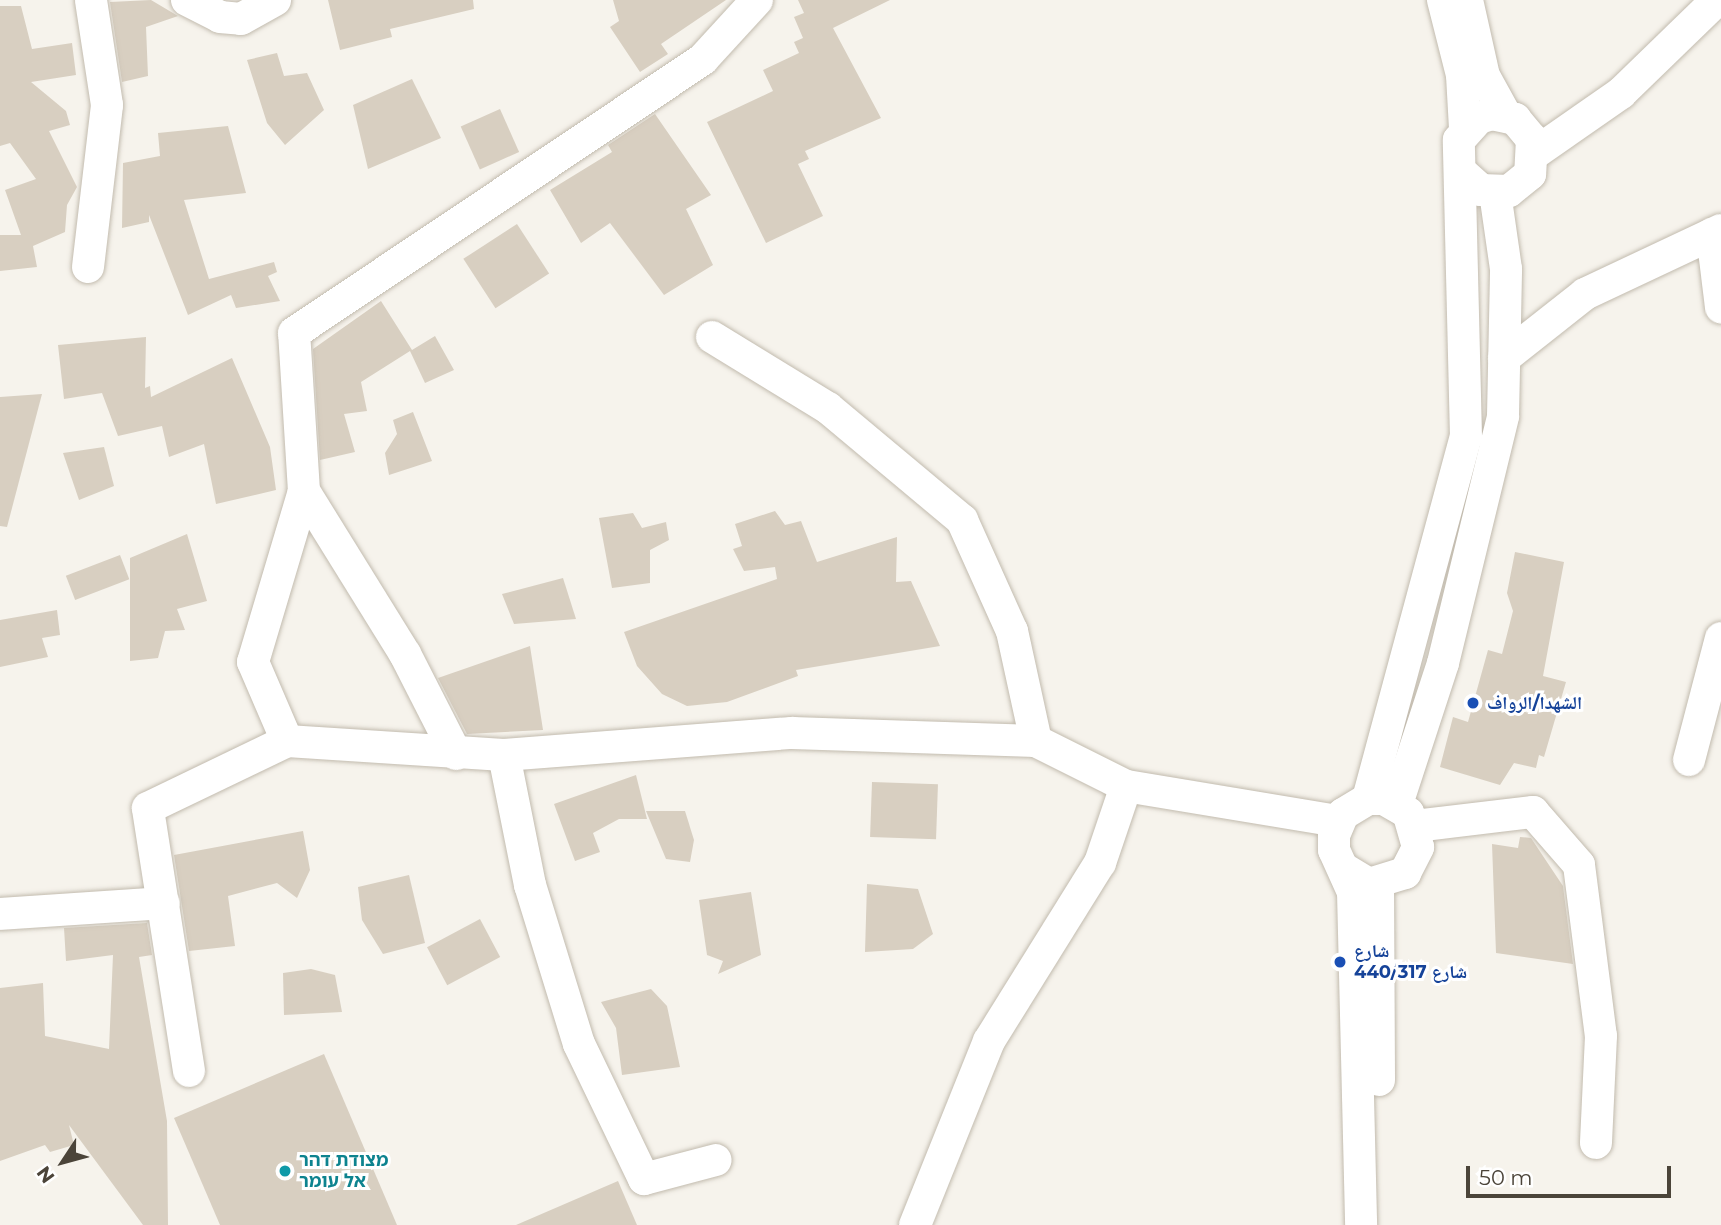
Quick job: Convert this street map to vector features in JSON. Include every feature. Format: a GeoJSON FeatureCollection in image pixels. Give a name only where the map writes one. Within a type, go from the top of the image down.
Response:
{"type":"FeatureCollection","features":[{"type":"Feature","properties":{"kind":"street"},"geometry":{"type":"LineString","coordinates":[[88,267],[107,105],[91,0]]}},
{"type":"Feature","properties":{"kind":"street"},"geometry":{"type":"LineString","coordinates":[[187,0],[220,17],[241,19],[275,0]]}},
{"type":"Feature","properties":{"kind":"street"},"geometry":{"type":"LineString","coordinates":[[287,741],[253,663],[304,491],[293,333],[704,59],[757,0]]}},
{"type":"Feature","properties":{"kind":"street"},"geometry":{"type":"LineString","coordinates":[[1344,869],[1378,884],[1405,873],[1413,861],[1393,810],[1466,437],[1461,172],[1456,153],[1465,128],[1462,75],[1443,0]]}},
{"type":"Feature","properties":{"kind":"street"},"geometry":{"type":"LineString","coordinates":[[1467,0],[1484,76],[1506,116],[1525,128],[1535,153]]}},
{"type":"Feature","properties":{"kind":"street"},"geometry":{"type":"LineString","coordinates":[[1461,172],[1481,190],[1495,193],[1520,184],[1535,153],[1621,93],[1717,0]]}},
{"type":"Feature","properties":{"kind":"street"},"geometry":{"type":"LineString","coordinates":[[1465,128],[1479,118],[1506,116]]}},
{"type":"Feature","properties":{"kind":"street"},"geometry":{"type":"LineString","coordinates":[[1393,810],[1443,663],[1500,429],[1506,269],[1495,193]]}},
{"type":"Feature","properties":{"kind":"street"},"geometry":{"type":"LineString","coordinates":[[1504,358],[1585,294],[1716,232],[1721,307]]}},
{"type":"Feature","properties":{"kind":"street"},"geometry":{"type":"LineString","coordinates":[[712,337],[828,408],[962,520],[1012,631],[1036,741]]}},
{"type":"Feature","properties":{"kind":"street"},"geometry":{"type":"LineString","coordinates":[[304,491],[404,654],[456,754]]}},
{"type":"Feature","properties":{"kind":"street"},"geometry":{"type":"LineString","coordinates":[[1689,760],[1721,638]]}},
{"type":"Feature","properties":{"kind":"street"},"geometry":{"type":"LineString","coordinates":[[189,1071],[148,808],[287,741],[503,755],[792,733],[1036,741],[1126,786],[1338,821],[1393,810],[1533,812],[1579,865],[1601,1036],[1596,1143]]}},
{"type":"Feature","properties":{"kind":"street"},"geometry":{"type":"LineString","coordinates":[[503,755],[530,886],[579,1044],[644,1180],[716,1160]]}},
{"type":"Feature","properties":{"kind":"street"},"geometry":{"type":"LineString","coordinates":[[915,1225],[989,1041],[1100,863],[1126,786]]}},
{"type":"Feature","properties":{"kind":"street"},"geometry":{"type":"LineString","coordinates":[[1338,821],[1334,850],[1353,892],[1361,1225]]}},
{"type":"Feature","properties":{"kind":"street"},"geometry":{"type":"LineString","coordinates":[[1378,884],[1379,1225]]}},
{"type":"Feature","properties":{"kind":"street"},"geometry":{"type":"LineString","coordinates":[[0,914],[164,903]]}},
{"type":"Feature","properties":{"kind":"building"},"geometry":{"type":"Polygon","coordinates":[[[151,0],[178,16],[146,27],[148,76],[122,82],[110,2],[151,0]]]}},
{"type":"Feature","properties":{"kind":"building"},"geometry":{"type":"Polygon","coordinates":[[[328,0],[473,0],[474,9],[390,29],[392,37],[340,50],[328,0]]]}},
{"type":"Feature","properties":{"kind":"building"},"geometry":{"type":"Polygon","coordinates":[[[613,0],[726,0],[661,44],[668,54],[640,72],[610,27],[619,21],[613,0]]]}},
{"type":"Feature","properties":{"kind":"building"},"geometry":{"type":"Polygon","coordinates":[[[798,0],[890,0],[833,28],[881,118],[805,151],[809,159],[798,164],[823,216],[766,243],[707,122],[773,91],[763,70],[799,53],[794,42],[803,38],[794,17],[804,13],[798,0]]]}},
{"type":"Feature","properties":{"kind":"building"},"geometry":{"type":"Polygon","coordinates":[[[0,6],[21,6],[32,49],[72,43],[76,75],[31,82],[66,111],[70,125],[49,131],[77,187],[67,205],[65,232],[33,246],[37,267],[0,271],[0,235],[21,235],[5,190],[36,179],[10,143],[0,146],[0,6]]]}},
{"type":"Feature","properties":{"kind":"building"},"geometry":{"type":"Polygon","coordinates":[[[277,53],[284,76],[307,73],[324,110],[285,145],[267,123],[247,60],[277,53]]]}},
{"type":"Feature","properties":{"kind":"building"},"geometry":{"type":"Polygon","coordinates":[[[412,79],[441,138],[368,169],[353,105],[412,79]]]}},
{"type":"Feature","properties":{"kind":"building"},"geometry":{"type":"Polygon","coordinates":[[[500,109],[519,152],[480,169],[461,126],[500,109]]]}},
{"type":"Feature","properties":{"kind":"building"},"geometry":{"type":"Polygon","coordinates":[[[655,114],[711,195],[686,209],[713,265],[664,295],[610,223],[581,243],[550,190],[612,152],[608,145],[655,114]]]}},
{"type":"Feature","properties":{"kind":"building"},"geometry":{"type":"Polygon","coordinates":[[[228,126],[246,193],[184,200],[209,279],[274,262],[277,272],[268,276],[280,301],[236,308],[231,295],[188,315],[149,215],[149,222],[122,228],[123,163],[160,156],[158,133],[228,126]]]}},
{"type":"Feature","properties":{"kind":"building"},"geometry":{"type":"Polygon","coordinates":[[[517,224],[549,273],[495,308],[463,259],[517,224]]]}},
{"type":"Feature","properties":{"kind":"building"},"geometry":{"type":"Polygon","coordinates":[[[381,301],[412,350],[435,336],[454,370],[425,383],[410,351],[361,382],[367,411],[344,414],[355,452],[320,460],[313,349],[381,301]]]}},
{"type":"Feature","properties":{"kind":"building"},"geometry":{"type":"Polygon","coordinates":[[[146,337],[145,388],[150,386],[151,397],[232,358],[270,447],[276,490],[216,504],[204,444],[169,457],[162,426],[118,436],[102,393],[64,399],[58,345],[146,337]]]}},
{"type":"Feature","properties":{"kind":"building"},"geometry":{"type":"Polygon","coordinates":[[[42,394],[7,527],[0,526],[0,397],[42,394]]]}},
{"type":"Feature","properties":{"kind":"building"},"geometry":{"type":"Polygon","coordinates":[[[413,412],[432,461],[389,475],[385,453],[397,434],[393,420],[413,412]]]}},
{"type":"Feature","properties":{"kind":"building"},"geometry":{"type":"Polygon","coordinates":[[[104,447],[114,486],[79,500],[63,453],[104,447]]]}},
{"type":"Feature","properties":{"kind":"building"},"geometry":{"type":"Polygon","coordinates":[[[775,511],[785,525],[801,521],[817,562],[897,537],[896,582],[911,581],[940,646],[796,670],[798,676],[727,702],[687,706],[662,694],[637,666],[624,632],[777,579],[775,567],[744,571],[733,549],[742,546],[735,524],[775,511]]]}},
{"type":"Feature","properties":{"kind":"building"},"geometry":{"type":"Polygon","coordinates":[[[633,513],[642,528],[666,522],[669,540],[650,550],[650,583],[612,588],[599,518],[633,513]]]}},
{"type":"Feature","properties":{"kind":"building"},"geometry":{"type":"Polygon","coordinates":[[[187,534],[207,601],[177,609],[185,630],[165,631],[158,658],[130,661],[130,558],[187,534]]]}},
{"type":"Feature","properties":{"kind":"building"},"geometry":{"type":"Polygon","coordinates":[[[1515,552],[1564,562],[1543,676],[1566,682],[1544,757],[1539,755],[1536,768],[1514,763],[1500,785],[1440,767],[1453,717],[1468,722],[1488,650],[1502,654],[1513,611],[1507,593],[1515,552]]]}},
{"type":"Feature","properties":{"kind":"building"},"geometry":{"type":"Polygon","coordinates":[[[120,555],[129,579],[75,600],[66,576],[120,555]]]}},
{"type":"Feature","properties":{"kind":"building"},"geometry":{"type":"Polygon","coordinates":[[[563,578],[576,619],[514,624],[502,594],[563,578]]]}},
{"type":"Feature","properties":{"kind":"building"},"geometry":{"type":"Polygon","coordinates":[[[57,610],[60,635],[42,638],[48,657],[0,667],[0,620],[57,610]]]}},
{"type":"Feature","properties":{"kind":"building"},"geometry":{"type":"Polygon","coordinates":[[[530,646],[543,730],[467,734],[438,678],[530,646]]]}},
{"type":"Feature","properties":{"kind":"building"},"geometry":{"type":"Polygon","coordinates":[[[636,775],[647,819],[619,819],[593,833],[600,852],[575,861],[554,804],[636,775]]]}},
{"type":"Feature","properties":{"kind":"building"},"geometry":{"type":"Polygon","coordinates":[[[872,782],[938,784],[936,839],[870,837],[872,782]]]}},
{"type":"Feature","properties":{"kind":"building"},"geometry":{"type":"Polygon","coordinates":[[[646,811],[685,811],[694,840],[690,862],[666,859],[646,811]]]}},
{"type":"Feature","properties":{"kind":"building"},"geometry":{"type":"Polygon","coordinates":[[[303,831],[310,870],[297,898],[277,883],[228,896],[235,946],[189,951],[174,855],[303,831]]]}},
{"type":"Feature","properties":{"kind":"building"},"geometry":{"type":"Polygon","coordinates":[[[1520,837],[1531,838],[1563,886],[1573,964],[1496,953],[1492,844],[1518,848],[1520,837]]]}},
{"type":"Feature","properties":{"kind":"building"},"geometry":{"type":"Polygon","coordinates":[[[409,875],[425,943],[383,954],[362,920],[358,887],[409,875]]]}},
{"type":"Feature","properties":{"kind":"building"},"geometry":{"type":"Polygon","coordinates":[[[867,884],[918,889],[933,934],[913,949],[865,952],[867,884]]]}},
{"type":"Feature","properties":{"kind":"building"},"geometry":{"type":"Polygon","coordinates":[[[751,892],[761,955],[718,974],[723,961],[707,955],[699,900],[751,892]]]}},
{"type":"Feature","properties":{"kind":"building"},"geometry":{"type":"Polygon","coordinates":[[[480,919],[500,957],[447,985],[427,947],[480,919]]]}},
{"type":"Feature","properties":{"kind":"building"},"geometry":{"type":"Polygon","coordinates":[[[147,923],[152,955],[139,957],[167,1121],[168,1225],[143,1225],[69,1125],[74,1145],[50,1152],[45,1145],[0,1161],[0,988],[43,983],[45,1036],[109,1049],[113,955],[66,961],[64,928],[147,923]]]}},
{"type":"Feature","properties":{"kind":"building"},"geometry":{"type":"Polygon","coordinates":[[[311,969],[335,975],[342,1012],[284,1015],[283,973],[311,969]]]}},
{"type":"Feature","properties":{"kind":"building"},"geometry":{"type":"Polygon","coordinates":[[[651,989],[667,1006],[680,1067],[622,1075],[616,1028],[601,1002],[651,989]]]}},
{"type":"Feature","properties":{"kind":"building","name":"מצודת דהר אל עומר"},"geometry":{"type":"Polygon","coordinates":[[[324,1054],[397,1225],[220,1225],[174,1118],[324,1054]]]}},
{"type":"Feature","properties":{"kind":"building"},"geometry":{"type":"Polygon","coordinates":[[[618,1181],[637,1225],[516,1225],[618,1181]]]}},
{"type":"Feature","properties":{"kind":"place","name":"الشهدا/الرواف"},"geometry":{"type":"Point","coordinates":[1473,703]}},
{"type":"Feature","properties":{"kind":"place","name":"شارع 440/شارع 317"},"geometry":{"type":"Point","coordinates":[1340,962]}},
{"type":"Feature","properties":{"kind":"place","name":"מצודת דהר אל עומר"},"geometry":{"type":"Point","coordinates":[285,1171]}}]}
